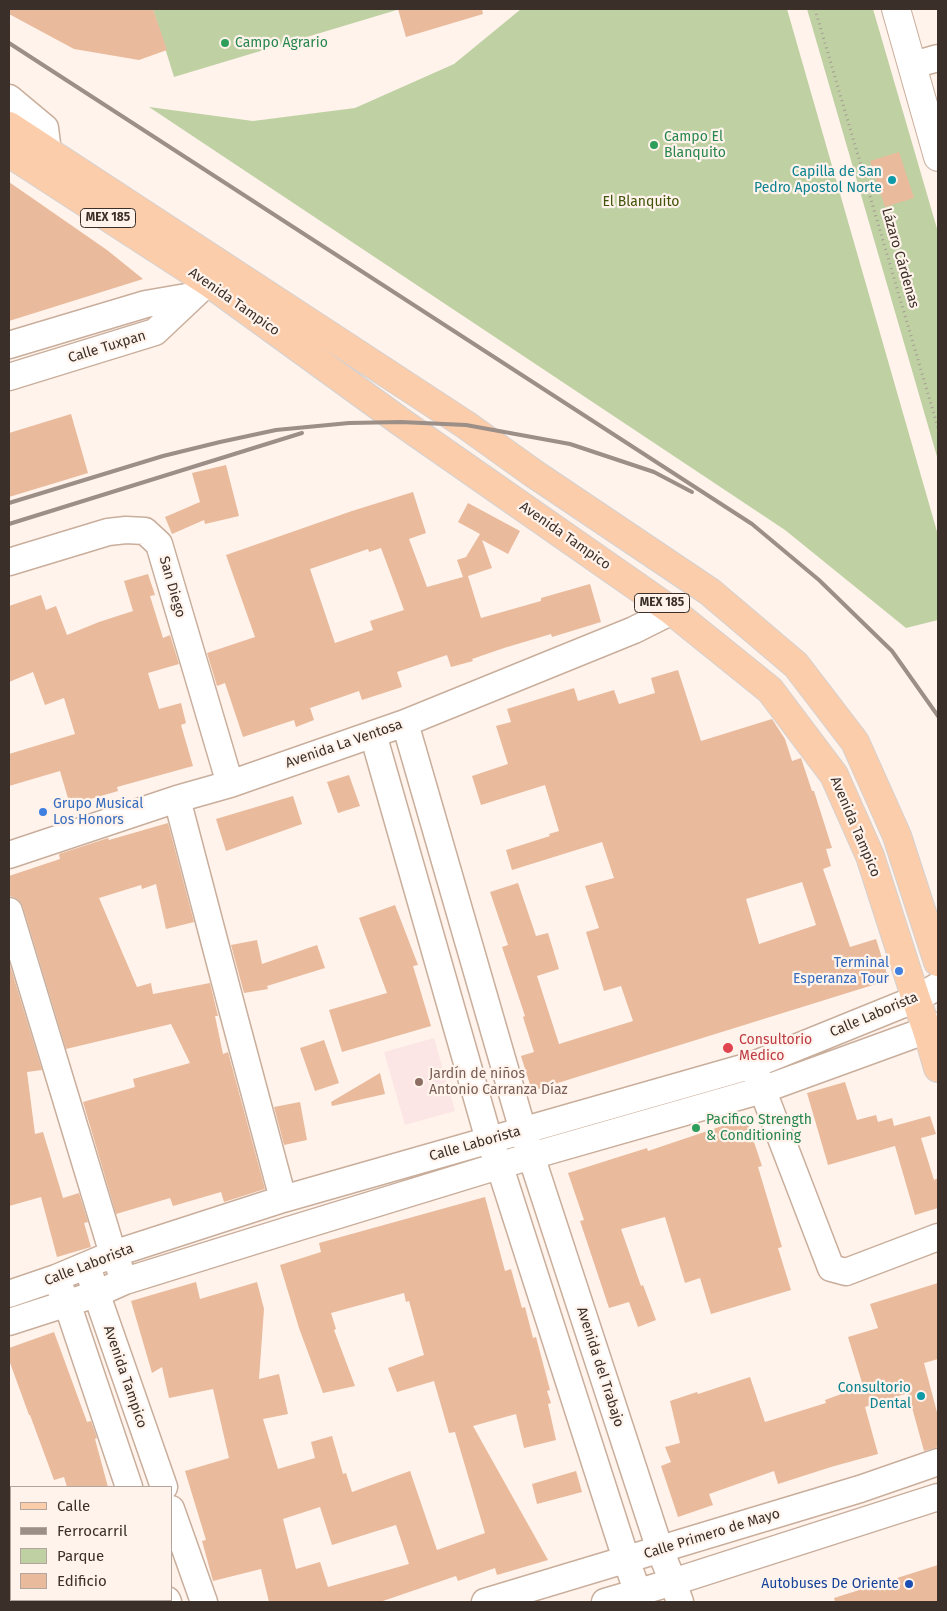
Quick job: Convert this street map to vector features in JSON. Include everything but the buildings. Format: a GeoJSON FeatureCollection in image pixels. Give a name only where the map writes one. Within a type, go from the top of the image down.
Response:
{"type":"FeatureCollection","features":[{"type":"Feature","properties":{"kind":"main road","name":"Avenida Tampico"},"geometry":{"type":"LineString","coordinates":[[9,126],[48,152],[207,280],[401,422],[672,611],[770,690],[834,774],[927,993],[938,1068]]}},
{"type":"Feature","properties":{"kind":"main road","name":"Avenida Tampico"},"geometry":{"type":"LineString","coordinates":[[9,153],[207,280],[466,425],[533,473],[710,592],[796,666],[855,742],[897,836],[938,962]]}},
{"type":"Feature","properties":{"kind":"street"},"geometry":{"type":"LineString","coordinates":[[896,9],[926,62],[938,157]]}},
{"type":"Feature","properties":{"kind":"street"},"geometry":{"type":"LineString","coordinates":[[9,98],[45,128],[48,152]]}},
{"type":"Feature","properties":{"kind":"street"},"geometry":{"type":"LineString","coordinates":[[9,346],[146,304],[207,280]]}},
{"type":"Feature","properties":{"kind":"street","name":"Calle Tuxpan"},"geometry":{"type":"LineString","coordinates":[[9,377],[155,332],[207,280]]}},
{"type":"Feature","properties":{"kind":"street","name":"San Diego"},"geometry":{"type":"LineString","coordinates":[[9,562],[108,532],[126,530],[145,531],[159,544],[230,784]]}},
{"type":"Feature","properties":{"kind":"street","name":"Avenida La Ventosa"},"geometry":{"type":"LineString","coordinates":[[9,856],[178,799],[230,784],[404,723],[634,630],[672,611]]}},
{"type":"Feature","properties":{"kind":"street","name":"Avenida del Trabajo"},"geometry":{"type":"LineString","coordinates":[[404,723],[523,1131],[660,1550],[677,1592]]}},
{"type":"Feature","properties":{"kind":"street"},"geometry":{"type":"LineString","coordinates":[[372,734],[489,1140],[500,1167],[626,1559],[640,1597]]}},
{"type":"Feature","properties":{"kind":"street"},"geometry":{"type":"LineString","coordinates":[[178,799],[283,1199]]}},
{"type":"Feature","properties":{"kind":"street"},"geometry":{"type":"LineString","coordinates":[[9,911],[113,1254],[125,1281]]}},
{"type":"Feature","properties":{"kind":"street","name":"Calle Laborista"},"geometry":{"type":"LineString","coordinates":[[9,1294],[56,1278],[113,1254],[283,1199],[753,1065],[927,993]]}},
{"type":"Feature","properties":{"kind":"street","name":"Calle Laborista"},"geometry":{"type":"LineString","coordinates":[[9,1322],[96,1294],[125,1281],[289,1230],[531,1156],[762,1090],[933,1028]]}},
{"type":"Feature","properties":{"kind":"street"},"geometry":{"type":"LineString","coordinates":[[753,1065],[831,1268],[846,1272],[938,1237]]}},
{"type":"Feature","properties":{"kind":"street","name":"Avenida Tampico"},"geometry":{"type":"LineString","coordinates":[[86,1266],[164,1486]]}},
{"type":"Feature","properties":{"kind":"street"},"geometry":{"type":"LineString","coordinates":[[56,1278],[67,1303],[129,1486]]}},
{"type":"Feature","properties":{"kind":"street","name":"Calle Primero de Mayo"},"geometry":{"type":"LineString","coordinates":[[484,1602],[860,1489],[938,1462]]}},
{"type":"Feature","properties":{"kind":"street"},"geometry":{"type":"LineString","coordinates":[[860,1489],[870,1518]]}},
{"type":"Feature","properties":{"kind":"street"},"geometry":{"type":"LineString","coordinates":[[605,1602],[677,1592],[870,1518],[938,1496]]}},
{"type":"Feature","properties":{"kind":"street"},"geometry":{"type":"LineString","coordinates":[[172,1512],[204,1602]]}},
{"type":"Feature","properties":{"kind":"path","name":"Lázaro Cárdenas"},"geometry":{"type":"LineString","coordinates":[[815,9],[938,428]]}},
{"type":"Feature","properties":{"kind":"shaded area","name":"Jardín de niños Antonio Carranza Díaz"},"geometry":{"type":"Polygon","coordinates":[[[434,1038],[455,1111],[405,1125],[384,1052],[434,1038]]]}},
{"type":"Feature","properties":{"kind":"green space","name":"Campo Agrario"},"geometry":{"type":"Polygon","coordinates":[[[153,9],[400,9],[174,77],[153,9]]]}},
{"type":"Feature","properties":{"kind":"green space","name":"El Blanquito"},"geometry":{"type":"Polygon","coordinates":[[[521,9],[787,9],[938,535],[938,620],[906,628],[785,530],[149,107],[253,121],[355,108],[454,64],[521,9]]]}},
{"type":"Feature","properties":{"kind":"green space"},"geometry":{"type":"Polygon","coordinates":[[[807,9],[873,9],[938,232],[938,460],[807,9]]]}},
{"type":"Feature","properties":{"kind":"railway"},"geometry":{"type":"LineString","coordinates":[[9,43],[752,524],[819,580],[892,651],[938,716]]}},
{"type":"Feature","properties":{"kind":"railway"},"geometry":{"type":"LineString","coordinates":[[9,503],[163,456],[276,430],[349,423],[401,422],[466,425],[570,444],[654,472],[692,492]]}},
{"type":"Feature","properties":{"kind":"railway"},"geometry":{"type":"LineString","coordinates":[[9,524],[302,433]]}},
{"type":"Feature","properties":{"kind":"place","name":"Campo Agrario"},"geometry":{"type":"Point","coordinates":[225,43]}},
{"type":"Feature","properties":{"kind":"place","name":"Campo El Blanquito"},"geometry":{"type":"Point","coordinates":[654,145]}},
{"type":"Feature","properties":{"kind":"place","name":"Capilla de San Pedro Apostol Norte"},"geometry":{"type":"Point","coordinates":[892,180]}},
{"type":"Feature","properties":{"kind":"place","name":"Grupo Musical Los Honors"},"geometry":{"type":"Point","coordinates":[43,812]}},
{"type":"Feature","properties":{"kind":"place","name":"Terminal Esperanza Tour"},"geometry":{"type":"Point","coordinates":[899,971]}},
{"type":"Feature","properties":{"kind":"place","name":"Consultorio Medico"},"geometry":{"type":"Point","coordinates":[728,1048]}},
{"type":"Feature","properties":{"kind":"place","name":"Jardín de niños Antonio Carranza Díaz"},"geometry":{"type":"Point","coordinates":[419,1082]}},
{"type":"Feature","properties":{"kind":"place","name":"Pacifico Strength & Conditioning"},"geometry":{"type":"Point","coordinates":[696,1128]}},
{"type":"Feature","properties":{"kind":"place","name":"Consultorio Dental"},"geometry":{"type":"Point","coordinates":[921,1396]}},
{"type":"Feature","properties":{"kind":"place","name":"Autobuses De Oriente"},"geometry":{"type":"Point","coordinates":[909,1584]}}]}
